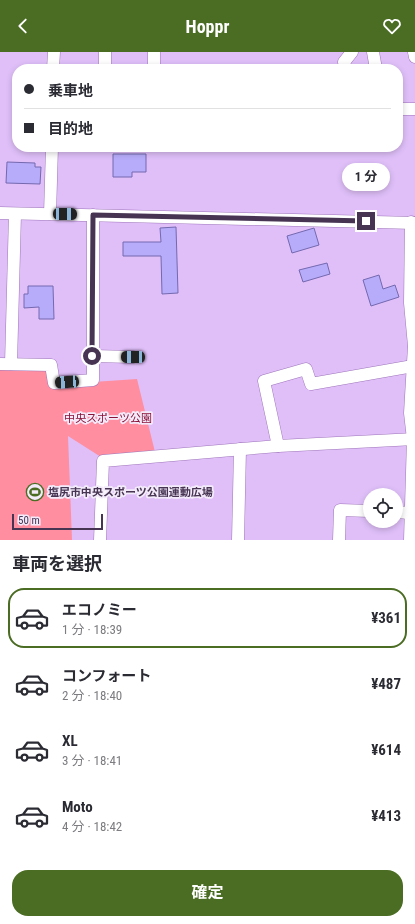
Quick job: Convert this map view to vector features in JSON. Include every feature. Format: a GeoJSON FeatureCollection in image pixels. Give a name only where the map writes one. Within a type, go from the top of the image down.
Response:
{"type":"FeatureCollection","features":[{"type":"Feature","properties":{"kind":"street"},"geometry":{"type":"LineString","coordinates":[[54,52],[54,64]]}},
{"type":"Feature","properties":{"kind":"street"},"geometry":{"type":"LineString","coordinates":[[105,52],[105,64]]}},
{"type":"Feature","properties":{"kind":"street"},"geometry":{"type":"LineString","coordinates":[[154,52],[154,64]]}},
{"type":"Feature","properties":{"kind":"street"},"geometry":{"type":"LineString","coordinates":[[345,64],[344,62],[352,52]]}},
{"type":"Feature","properties":{"kind":"street"},"geometry":{"type":"LineString","coordinates":[[373,52],[375,64]]}},
{"type":"Feature","properties":{"kind":"street"},"geometry":{"type":"LineString","coordinates":[[414,52],[415,57]]}},
{"type":"Feature","properties":{"kind":"street"},"geometry":{"type":"LineString","coordinates":[[403,109],[415,109]]}},
{"type":"Feature","properties":{"kind":"street"},"geometry":{"type":"LineString","coordinates":[[50,214],[52,152]]}},
{"type":"Feature","properties":{"kind":"street"},"geometry":{"type":"LineString","coordinates":[[0,213],[413,222],[410,303],[415,346],[410,413],[414,439],[410,540]]}},
{"type":"Feature","properties":{"kind":"street"},"geometry":{"type":"LineString","coordinates":[[15,214],[6,364],[51,365],[54,383],[92,380],[93,215]]}},
{"type":"Feature","properties":{"kind":"street"},"geometry":{"type":"LineString","coordinates":[[92,356],[133,357]]}},
{"type":"Feature","properties":{"kind":"street"},"geometry":{"type":"LineString","coordinates":[[278,446],[264,381],[306,369],[311,384],[413,366]]}},
{"type":"Feature","properties":{"kind":"street"},"geometry":{"type":"LineString","coordinates":[[100,540],[104,461],[278,446],[414,439]]}},
{"type":"Feature","properties":{"kind":"street"},"geometry":{"type":"LineString","coordinates":[[238,540],[240,449]]}},
{"type":"Feature","properties":{"kind":"street"},"geometry":{"type":"LineString","coordinates":[[339,540],[340,510],[363,511]]}},
{"type":"Feature","properties":{"kind":"street"},"geometry":{"type":"LineString","coordinates":[[403,512],[410,513]]}},
{"type":"Feature","properties":{"kind":"green space","name":"中央スポーツ公園"},"geometry":{"type":"Polygon","coordinates":[[[0,367],[45,367],[49,385],[137,379],[155,452],[101,457],[68,436],[72,540],[0,540],[0,367]]]}},
{"type":"Feature","properties":{"kind":"building"},"geometry":{"type":"Polygon","coordinates":[[[113,154],[146,154],[146,172],[132,172],[132,177],[113,177],[113,154]]]}},
{"type":"Feature","properties":{"kind":"building"},"geometry":{"type":"Polygon","coordinates":[[[7,162],[35,163],[35,167],[41,167],[40,184],[6,183],[7,162]]]}},
{"type":"Feature","properties":{"kind":"building"},"geometry":{"type":"Polygon","coordinates":[[[176,227],[178,293],[162,294],[161,256],[123,256],[123,242],[161,242],[160,228],[176,227]]]}},
{"type":"Feature","properties":{"kind":"building"},"geometry":{"type":"Polygon","coordinates":[[[314,228],[319,245],[292,253],[287,236],[314,228]]]}},
{"type":"Feature","properties":{"kind":"building"},"geometry":{"type":"Polygon","coordinates":[[[327,263],[330,274],[303,282],[299,270],[327,263]]]}},
{"type":"Feature","properties":{"kind":"building"},"geometry":{"type":"Polygon","coordinates":[[[379,275],[383,289],[395,285],[399,297],[371,306],[363,280],[379,275]]]}},
{"type":"Feature","properties":{"kind":"building"},"geometry":{"type":"Polygon","coordinates":[[[28,286],[53,286],[54,319],[39,319],[39,307],[24,308],[24,294],[28,294],[28,286]]]}},
{"type":"Feature","properties":{"kind":"place","name":"塩尻市中央スポーツ公園運動広場"},"geometry":{"type":"Point","coordinates":[35,492]}},
{"type":"Feature","properties":{"kind":"route"},"geometry":{"type":"LineString","coordinates":[[92,356],[93,215],[366,221]]}}]}
